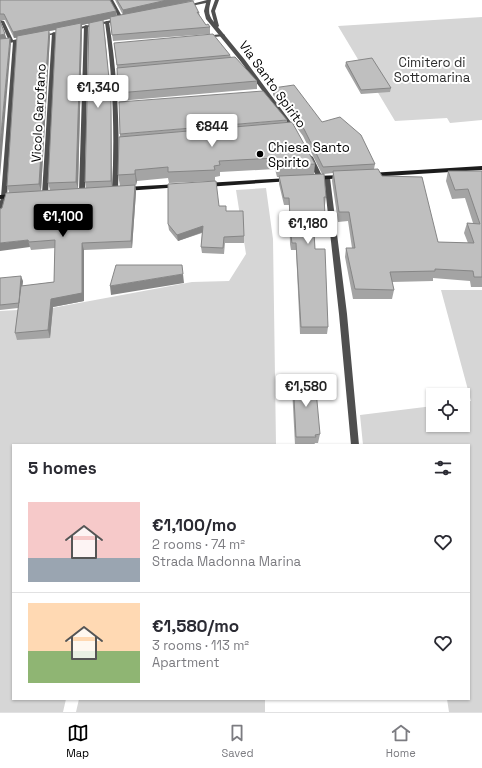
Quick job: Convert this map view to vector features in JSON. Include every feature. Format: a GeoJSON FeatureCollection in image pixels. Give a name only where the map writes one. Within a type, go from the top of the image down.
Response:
{"type":"FeatureCollection","features":[{"type":"Feature","properties":{"kind":"street"},"geometry":{"type":"LineString","coordinates":[[111,0],[122,19]]}},
{"type":"Feature","properties":{"kind":"street"},"geometry":{"type":"LineString","coordinates":[[180,7],[209,0]]}},
{"type":"Feature","properties":{"kind":"street","name":"Via Santo Spirito"},"geometry":{"type":"LineString","coordinates":[[209,0],[206,11],[208,18],[224,35],[295,131],[285,129]]}},
{"type":"Feature","properties":{"kind":"street"},"geometry":{"type":"LineString","coordinates":[[217,0],[213,11],[217,27]]}},
{"type":"Feature","properties":{"kind":"street"},"geometry":{"type":"LineString","coordinates":[[38,36],[129,18]]}},
{"type":"Feature","properties":{"kind":"street"},"geometry":{"type":"LineString","coordinates":[[0,21],[2,21],[13,41],[0,215]]}},
{"type":"Feature","properties":{"kind":"street"},"geometry":{"type":"LineString","coordinates":[[107,22],[114,72],[114,105],[117,144],[112,190],[186,186]]}},
{"type":"Feature","properties":{"kind":"street"},"geometry":{"type":"LineString","coordinates":[[75,192],[86,192],[86,26]]}},
{"type":"Feature","properties":{"kind":"street","name":"Vicolo Garofano"},"geometry":{"type":"LineString","coordinates":[[52,193],[41,194],[54,33]]}},
{"type":"Feature","properties":{"kind":"street"},"geometry":{"type":"LineString","coordinates":[[193,38],[224,35]]}},
{"type":"Feature","properties":{"kind":"street"},"geometry":{"type":"LineString","coordinates":[[0,44],[30,38]]}},
{"type":"Feature","properties":{"kind":"street"},"geometry":{"type":"LineString","coordinates":[[111,45],[118,44]]}},
{"type":"Feature","properties":{"kind":"street"},"geometry":{"type":"LineString","coordinates":[[235,61],[243,61]]}},
{"type":"Feature","properties":{"kind":"street"},"geometry":{"type":"LineString","coordinates":[[114,72],[121,72]]}},
{"type":"Feature","properties":{"kind":"street"},"geometry":{"type":"LineString","coordinates":[[259,93],[266,92]]}},
{"type":"Feature","properties":{"kind":"street"},"geometry":{"type":"LineString","coordinates":[[114,105],[122,104]]}},
{"type":"Feature","properties":{"kind":"street"},"geometry":{"type":"LineString","coordinates":[[117,144],[125,143]]}},
{"type":"Feature","properties":{"kind":"street","name":"Via Santo Spirito"},"geometry":{"type":"LineString","coordinates":[[306,150],[323,178],[344,314],[355,444]]}},
{"type":"Feature","properties":{"kind":"street"},"geometry":{"type":"LineString","coordinates":[[363,176],[482,168]]}},
{"type":"Feature","properties":{"kind":"street"},"geometry":{"type":"LineString","coordinates":[[304,179],[349,176]]}},
{"type":"Feature","properties":{"kind":"street"},"geometry":{"type":"LineString","coordinates":[[202,185],[296,180]]}},
{"type":"Feature","properties":{"kind":"street"},"geometry":{"type":"LineString","coordinates":[[2,197],[24,195]]}},
{"type":"Feature","properties":{"kind":"green space","name":"Cimitero di Sottomarina"},"geometry":{"type":"Polygon","coordinates":[[[482,17],[482,120],[450,123],[447,118],[395,121],[338,26],[482,17]]]}},
{"type":"Feature","properties":{"kind":"green space"},"geometry":{"type":"Polygon","coordinates":[[[266,188],[273,239],[276,444],[12,444],[12,700],[66,700],[63,712],[0,712],[0,311],[52,308],[192,282],[229,281],[246,254],[236,190],[266,188]]]}},
{"type":"Feature","properties":{"kind":"green space"},"geometry":{"type":"Polygon","coordinates":[[[441,290],[482,290],[482,712],[449,712],[447,700],[470,700],[470,444],[363,444],[360,415],[426,407],[426,432],[470,432],[470,388],[467,388],[441,290]]]}},
{"type":"Feature","properties":{"kind":"green space"},"geometry":{"type":"Polygon","coordinates":[[[79,700],[265,700],[265,712],[76,712],[79,700]]]}},
{"type":"Feature","properties":{"kind":"building"},"geometry":{"type":"Polygon","coordinates":[[[0,0],[110,0],[116,11],[13,32],[4,14],[0,14],[0,0]]]}},
{"type":"Feature","properties":{"kind":"building"},"geometry":{"type":"Polygon","coordinates":[[[117,0],[167,0],[123,10],[117,0]]]}},
{"type":"Feature","properties":{"kind":"building"},"geometry":{"type":"Polygon","coordinates":[[[193,1],[199,13],[197,12],[206,25],[208,24],[210,27],[112,35],[110,17],[193,1]]]}},
{"type":"Feature","properties":{"kind":"building"},"geometry":{"type":"Polygon","coordinates":[[[103,20],[111,98],[109,100],[111,101],[111,181],[85,182],[89,23],[103,20]]]}},
{"type":"Feature","properties":{"kind":"building"},"geometry":{"type":"Polygon","coordinates":[[[0,21],[5,34],[0,35],[0,21]]]}},
{"type":"Feature","properties":{"kind":"building"},"geometry":{"type":"Polygon","coordinates":[[[81,23],[76,182],[48,183],[56,28],[81,23]]]}},
{"type":"Feature","properties":{"kind":"building"},"geometry":{"type":"Polygon","coordinates":[[[49,30],[39,184],[7,186],[17,36],[49,30]]]}},
{"type":"Feature","properties":{"kind":"building"},"geometry":{"type":"Polygon","coordinates":[[[213,34],[230,55],[117,65],[114,43],[213,34]]]}},
{"type":"Feature","properties":{"kind":"building"},"geometry":{"type":"Polygon","coordinates":[[[10,38],[0,145],[0,39],[10,38]]]}},
{"type":"Feature","properties":{"kind":"building"},"geometry":{"type":"Polygon","coordinates":[[[235,57],[257,81],[118,93],[117,68],[235,57]]]}},
{"type":"Feature","properties":{"kind":"building"},"geometry":{"type":"Polygon","coordinates":[[[372,58],[391,88],[361,90],[346,62],[372,58]]]}},
{"type":"Feature","properties":{"kind":"building"},"geometry":{"type":"Polygon","coordinates":[[[294,85],[322,122],[340,117],[361,135],[375,164],[323,167],[304,129],[273,88],[294,85]]]}},
{"type":"Feature","properties":{"kind":"building"},"geometry":{"type":"Polygon","coordinates":[[[263,91],[287,120],[120,134],[119,102],[263,91]]]}},
{"type":"Feature","properties":{"kind":"building"},"geometry":{"type":"Polygon","coordinates":[[[292,122],[315,164],[278,166],[276,158],[219,161],[220,165],[214,166],[215,170],[168,172],[168,167],[135,170],[135,174],[118,175],[119,137],[292,122]]]}},
{"type":"Feature","properties":{"kind":"building"},"geometry":{"type":"Polygon","coordinates":[[[378,169],[382,176],[422,177],[438,242],[474,243],[467,223],[480,224],[468,189],[455,190],[448,171],[482,171],[482,277],[474,277],[473,271],[435,269],[435,271],[390,272],[394,290],[355,289],[346,248],[355,248],[349,212],[339,212],[333,171],[378,169]]]}},
{"type":"Feature","properties":{"kind":"building"},"geometry":{"type":"Polygon","coordinates":[[[324,174],[326,197],[324,197],[325,215],[313,216],[315,249],[325,249],[328,327],[301,327],[296,243],[292,243],[289,198],[284,198],[279,176],[324,174]]]}},
{"type":"Feature","properties":{"kind":"building"},"geometry":{"type":"Polygon","coordinates":[[[216,181],[219,206],[226,206],[226,211],[243,211],[244,236],[224,237],[223,248],[201,247],[203,226],[177,235],[168,224],[168,184],[216,181]]]}},
{"type":"Feature","properties":{"kind":"building"},"geometry":{"type":"Polygon","coordinates":[[[135,185],[131,241],[82,243],[82,293],[51,299],[48,330],[15,333],[21,286],[54,282],[55,240],[29,242],[28,240],[0,243],[0,209],[2,208],[6,193],[135,185]]]}},
{"type":"Feature","properties":{"kind":"building"},"geometry":{"type":"Polygon","coordinates":[[[116,265],[182,265],[183,274],[110,286],[116,265]]]}},
{"type":"Feature","properties":{"kind":"building"},"geometry":{"type":"Polygon","coordinates":[[[21,276],[19,303],[0,305],[0,278],[21,276]]]}},
{"type":"Feature","properties":{"kind":"building"},"geometry":{"type":"Polygon","coordinates":[[[293,379],[315,379],[320,434],[315,435],[316,437],[296,437],[293,379]]]}},
{"type":"Feature","properties":{"kind":"place","name":"Chiesa Santo Spirito"},"geometry":{"type":"Point","coordinates":[260,154]}}]}
